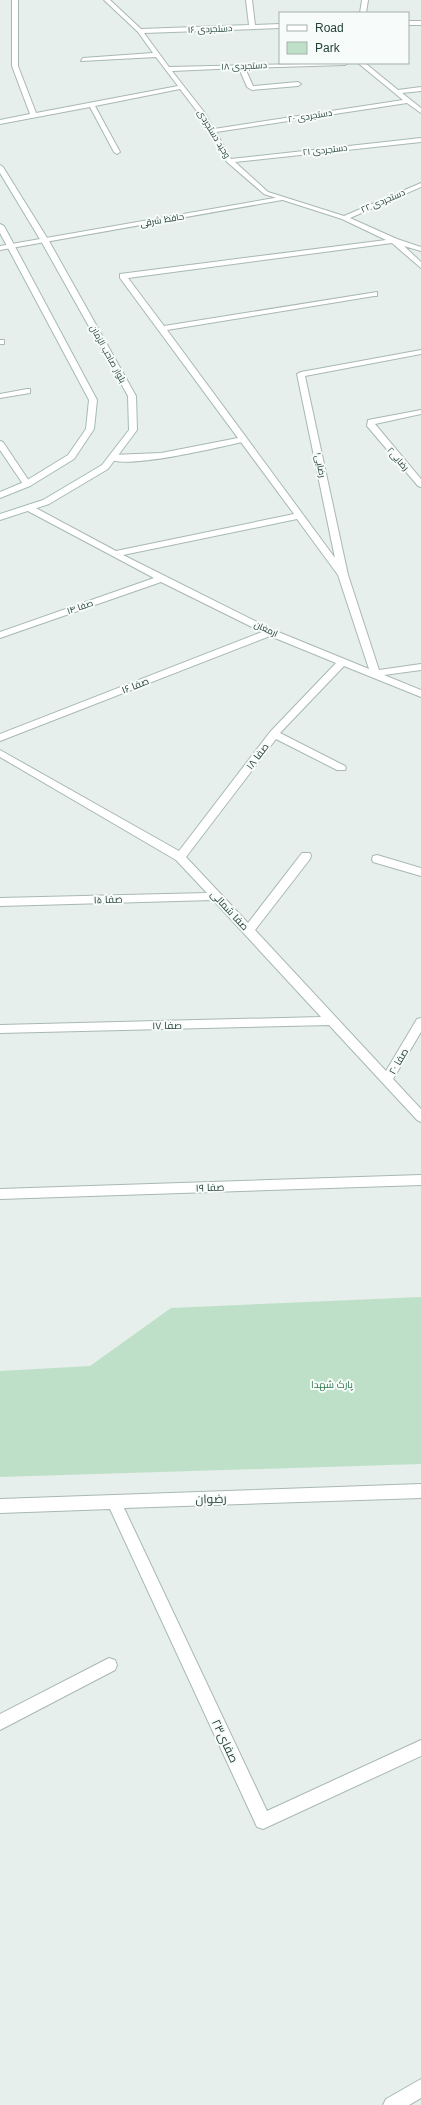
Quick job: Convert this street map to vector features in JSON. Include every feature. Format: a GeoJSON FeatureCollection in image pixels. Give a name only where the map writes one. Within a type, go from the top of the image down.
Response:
{"type":"FeatureCollection","features":[{"type":"Feature","properties":{"kind":"street"},"geometry":{"type":"LineString","coordinates":[[15,0],[15,66],[34,116]]}},
{"type":"Feature","properties":{"kind":"street","name":"وحید دستجردی"},"geometry":{"type":"LineString","coordinates":[[107,0],[140,31],[167,69],[202,113],[229,161],[266,193],[280,199],[344,218],[394,241],[421,249]]}},
{"type":"Feature","properties":{"kind":"street"},"geometry":{"type":"LineString","coordinates":[[249,0],[252,27]]}},
{"type":"Feature","properties":{"kind":"street"},"geometry":{"type":"LineString","coordinates":[[363,12],[365,0]]}},
{"type":"Feature","properties":{"kind":"street"},"geometry":{"type":"LineString","coordinates":[[409,23],[421,23]]}},
{"type":"Feature","properties":{"kind":"street","name":"دستجردی ۱۶"},"geometry":{"type":"LineString","coordinates":[[140,31],[279,26]]}},
{"type":"Feature","properties":{"kind":"street"},"geometry":{"type":"LineString","coordinates":[[82,60],[157,55]]}},
{"type":"Feature","properties":{"kind":"street","name":"دستجردی ۱۸"},"geometry":{"type":"LineString","coordinates":[[167,69],[310,64]]}},
{"type":"Feature","properties":{"kind":"street"},"geometry":{"type":"LineString","coordinates":[[362,64],[421,111]]}},
{"type":"Feature","properties":{"kind":"street"},"geometry":{"type":"LineString","coordinates":[[241,66],[250,87],[298,84]]}},
{"type":"Feature","properties":{"kind":"street"},"geometry":{"type":"LineString","coordinates":[[0,122],[182,87]]}},
{"type":"Feature","properties":{"kind":"street"},"geometry":{"type":"LineString","coordinates":[[396,92],[421,90]]}},
{"type":"Feature","properties":{"kind":"street","name":"دستجردی ۲۰"},"geometry":{"type":"LineString","coordinates":[[211,131],[408,101]]}},
{"type":"Feature","properties":{"kind":"street"},"geometry":{"type":"LineString","coordinates":[[92,105],[117,152]]}},
{"type":"Feature","properties":{"kind":"street","name":"دستجردی ۲۱"},"geometry":{"type":"LineString","coordinates":[[229,161],[421,140]]}},
{"type":"Feature","properties":{"kind":"street","name":"بلوار صاحب الزمان"},"geometry":{"type":"LineString","coordinates":[[0,167],[45,241],[132,396],[133,430],[106,467],[46,502],[0,517]]}},
{"type":"Feature","properties":{"kind":"street","name":"دستجردی ۲۲"},"geometry":{"type":"LineString","coordinates":[[344,218],[421,185]]}},
{"type":"Feature","properties":{"kind":"street","name":"حافظ شرقی"},"geometry":{"type":"LineString","coordinates":[[11,246],[280,199]]}},
{"type":"Feature","properties":{"kind":"street"},"geometry":{"type":"LineString","coordinates":[[0,226],[93,400],[90,429],[71,457],[27,484],[0,495]]}},
{"type":"Feature","properties":{"kind":"street"},"geometry":{"type":"LineString","coordinates":[[343,575],[123,276],[394,241],[421,266]]}},
{"type":"Feature","properties":{"kind":"street"},"geometry":{"type":"LineString","coordinates":[[0,248],[11,246]]}},
{"type":"Feature","properties":{"kind":"street"},"geometry":{"type":"LineString","coordinates":[[162,329],[374,294]]}},
{"type":"Feature","properties":{"kind":"street","name":"رضایی۱"},"geometry":{"type":"LineString","coordinates":[[375,673],[343,575],[301,374],[421,352]]}},
{"type":"Feature","properties":{"kind":"street"},"geometry":{"type":"LineString","coordinates":[[0,396],[27,391]]}},
{"type":"Feature","properties":{"kind":"street","name":"رضایی۲"},"geometry":{"type":"LineString","coordinates":[[421,412],[371,422],[371,426],[376,433],[421,484]]}},
{"type":"Feature","properties":{"kind":"street"},"geometry":{"type":"LineString","coordinates":[[112,458],[129,459],[157,456],[243,439]]}},
{"type":"Feature","properties":{"kind":"street"},"geometry":{"type":"LineString","coordinates":[[0,444],[27,484]]}},
{"type":"Feature","properties":{"kind":"street","name":"ارمغان"},"geometry":{"type":"LineString","coordinates":[[29,508],[160,579],[271,632],[342,662],[375,673],[421,694]]}},
{"type":"Feature","properties":{"kind":"street"},"geometry":{"type":"LineString","coordinates":[[115,554],[299,516]]}},
{"type":"Feature","properties":{"kind":"street","name":"صفا ۱۴"},"geometry":{"type":"LineString","coordinates":[[0,634],[160,579]]}},
{"type":"Feature","properties":{"kind":"street","name":"صفا ۱۶"},"geometry":{"type":"LineString","coordinates":[[0,738],[271,632]]}},
{"type":"Feature","properties":{"kind":"street","name":"صفا ۱۸"},"geometry":{"type":"LineString","coordinates":[[180,857],[274,734],[342,662]]}},
{"type":"Feature","properties":{"kind":"street"},"geometry":{"type":"LineString","coordinates":[[375,673],[421,667]]}},
{"type":"Feature","properties":{"kind":"street"},"geometry":{"type":"LineString","coordinates":[[274,734],[341,768]]}},
{"type":"Feature","properties":{"kind":"street","name":"صفا شمالی"},"geometry":{"type":"LineString","coordinates":[[0,753],[180,857],[421,1117]]}},
{"type":"Feature","properties":{"kind":"street"},"geometry":{"type":"LineString","coordinates":[[248,931],[306,856]]}},
{"type":"Feature","properties":{"kind":"street"},"geometry":{"type":"LineString","coordinates":[[377,859],[421,872]]}},
{"type":"Feature","properties":{"kind":"street","name":"صفا ۱۵"},"geometry":{"type":"LineString","coordinates":[[0,902],[216,896]]}},
{"type":"Feature","properties":{"kind":"street","name":"صفا ۱۷"},"geometry":{"type":"LineString","coordinates":[[0,1029],[333,1021]]}},
{"type":"Feature","properties":{"kind":"street","name":"صفا ۲۰"},"geometry":{"type":"LineString","coordinates":[[387,1080],[421,1022]]}},
{"type":"Feature","properties":{"kind":"street","name":"صفا ۱۹"},"geometry":{"type":"LineString","coordinates":[[0,1194],[421,1180]]}},
{"type":"Feature","properties":{"kind":"street","name":"رضوان"},"geometry":{"type":"LineString","coordinates":[[0,1506],[421,1491]]}},
{"type":"Feature","properties":{"kind":"street","name":"صفای۲۳"},"geometry":{"type":"LineString","coordinates":[[114,1502],[262,1821],[421,1748]]}},
{"type":"Feature","properties":{"kind":"street"},"geometry":{"type":"LineString","coordinates":[[0,1722],[109,1665]]}},
{"type":"Feature","properties":{"kind":"street"},"geometry":{"type":"LineString","coordinates":[[392,2105],[421,2088]]}},
{"type":"Feature","properties":{"kind":"green space","name":"پارک شهدا"},"geometry":{"type":"Polygon","coordinates":[[[421,1297],[421,1464],[0,1477],[0,1371],[90,1366],[171,1308],[421,1297]]]}}]}
